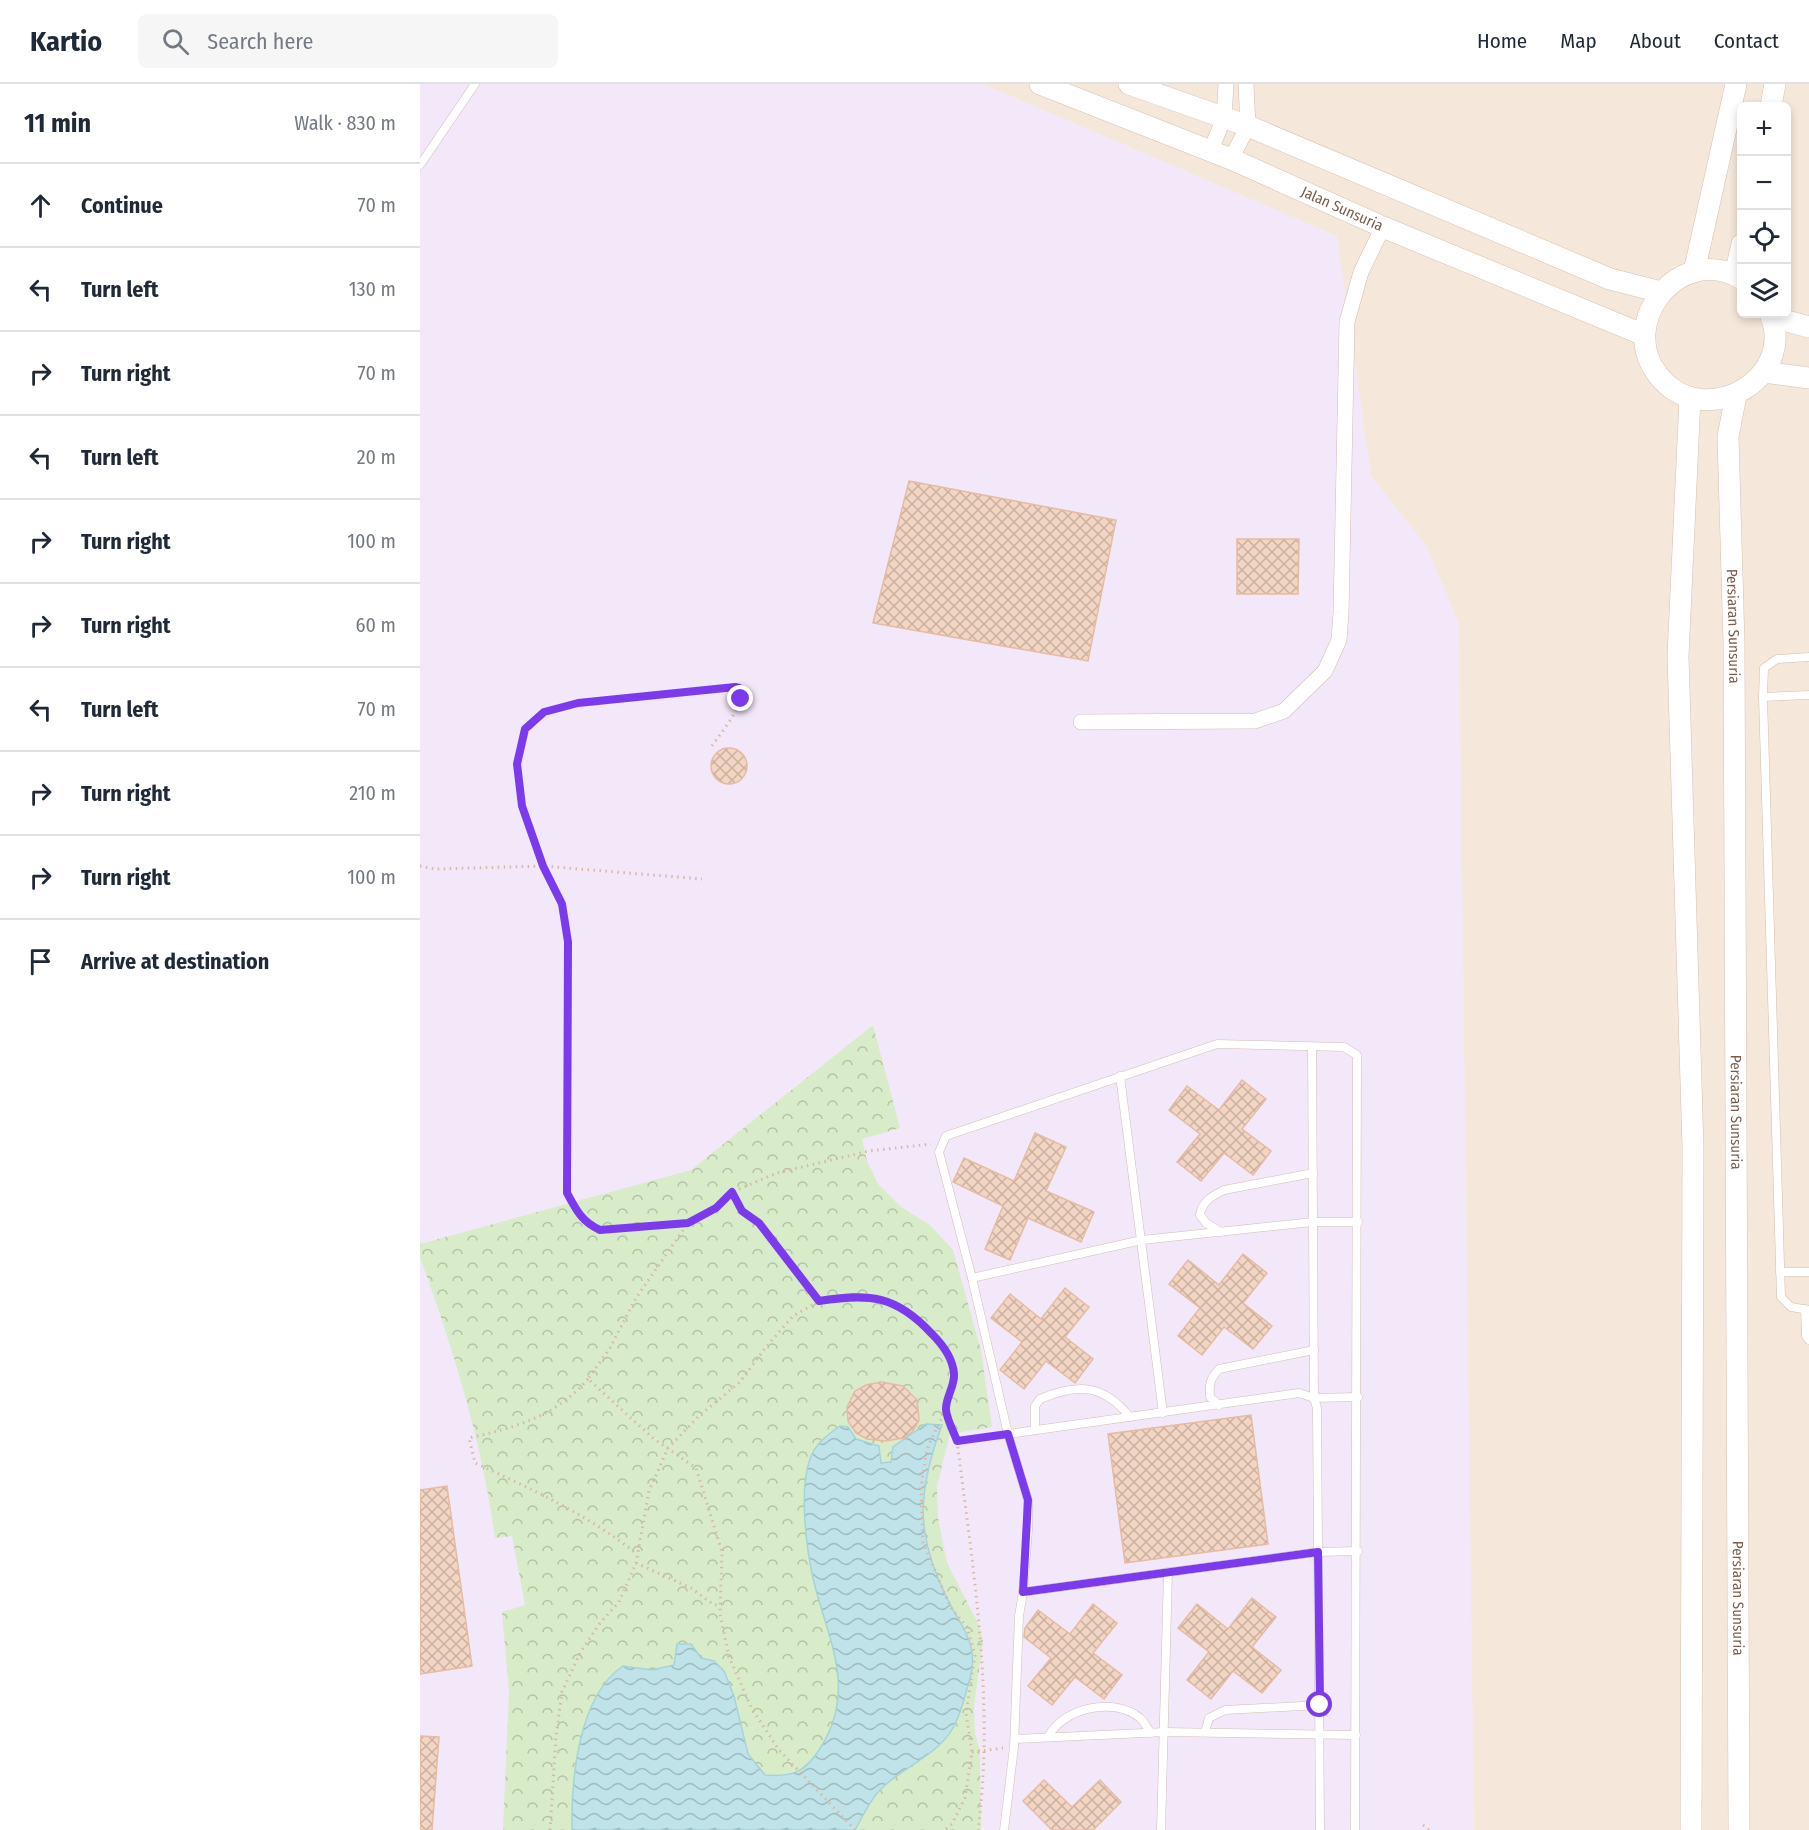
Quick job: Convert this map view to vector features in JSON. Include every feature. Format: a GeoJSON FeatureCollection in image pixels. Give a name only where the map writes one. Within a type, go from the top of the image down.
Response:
{"type":"FeatureCollection","features":[{"type":"Feature","properties":{"kind":"street","name":"Jalan Sunsuria"},"geometry":{"type":"LineString","coordinates":[[1040,84],[1231,159],[1383,227],[1644,335]]}},
{"type":"Feature","properties":{"kind":"street"},"geometry":{"type":"LineString","coordinates":[[1129,84],[1248,126],[1610,279],[1660,292]]}},
{"type":"Feature","properties":{"kind":"street"},"geometry":{"type":"LineString","coordinates":[[1210,152],[1224,118],[1226,84]]}},
{"type":"Feature","properties":{"kind":"street"},"geometry":{"type":"LineString","coordinates":[[1231,159],[1248,126],[1246,84]]}},
{"type":"Feature","properties":{"kind":"street"},"geometry":{"type":"LineString","coordinates":[[1694,272],[1736,84]]}},
{"type":"Feature","properties":{"kind":"street"},"geometry":{"type":"LineString","coordinates":[[1772,102],[1775,84]]}},
{"type":"Feature","properties":{"kind":"street"},"geometry":{"type":"LineString","coordinates":[[1081,722],[1255,721],[1284,711],[1325,671],[1339,639],[1341,613],[1347,322],[1360,272],[1383,227]]}},
{"type":"Feature","properties":{"kind":"street"},"geometry":{"type":"LineString","coordinates":[[1737,277],[1715,270],[1694,272],[1676,279],[1660,292],[1652,305],[1644,335],[1646,349],[1657,374],[1672,388],[1690,398],[1721,400],[1736,395],[1751,386],[1763,372],[1771,355],[1774,336],[1771,318]]}},
{"type":"Feature","properties":{"kind":"street"},"geometry":{"type":"LineString","coordinates":[[1780,318],[1809,327]]}},
{"type":"Feature","properties":{"kind":"street"},"geometry":{"type":"LineString","coordinates":[[1763,372],[1809,378]]}},
{"type":"Feature","properties":{"kind":"street","name":"Persiaran Sunsuria"},"geometry":{"type":"LineString","coordinates":[[1736,395],[1728,437],[1734,643],[1739,1830]]}},
{"type":"Feature","properties":{"kind":"street"},"geometry":{"type":"LineString","coordinates":[[1690,398],[1678,656],[1693,1148],[1691,1830]]}},
{"type":"Feature","properties":{"kind":"lane"},"geometry":{"type":"LineString","coordinates":[[420,165],[475,84]]}},
{"type":"Feature","properties":{"kind":"lane"},"geometry":{"type":"LineString","coordinates":[[1809,657],[1777,659],[1764,669],[1763,697],[1781,1297],[1791,1307],[1807,1309],[1806,1336],[1809,1340]]}},
{"type":"Feature","properties":{"kind":"lane"},"geometry":{"type":"LineString","coordinates":[[1763,697],[1809,695]]}},
{"type":"Feature","properties":{"kind":"lane"},"geometry":{"type":"LineString","coordinates":[[1004,1830],[1015,1743],[1019,1616],[1023,1592],[1028,1500],[1008,1434],[972,1278],[939,1152],[941,1143],[945,1136],[1217,1044],[1252,1042],[1344,1047],[1358,1056],[1358,1551],[1355,1830]]}},
{"type":"Feature","properties":{"kind":"lane"},"geometry":{"type":"LineString","coordinates":[[1312,1047],[1314,1398],[1317,1408],[1321,1732],[1320,1830]]}},
{"type":"Feature","properties":{"kind":"lane"},"geometry":{"type":"LineString","coordinates":[[1120,1076],[1163,1413]]}},
{"type":"Feature","properties":{"kind":"lane"},"geometry":{"type":"LineString","coordinates":[[1221,1232],[1206,1223],[1200,1215],[1201,1208],[1214,1195],[1224,1190],[1313,1173]]}},
{"type":"Feature","properties":{"kind":"lane"},"geometry":{"type":"LineString","coordinates":[[972,1278],[1142,1240],[1313,1222],[1358,1222]]}},
{"type":"Feature","properties":{"kind":"lane"},"geometry":{"type":"LineString","coordinates":[[1780,1272],[1809,1272]]}},
{"type":"Feature","properties":{"kind":"lane"},"geometry":{"type":"LineString","coordinates":[[1219,1405],[1210,1397],[1209,1388],[1210,1378],[1219,1369],[1314,1350]]}},
{"type":"Feature","properties":{"kind":"lane"},"geometry":{"type":"LineString","coordinates":[[1035,1430],[1035,1406],[1040,1399],[1087,1388],[1108,1395],[1130,1417]]}},
{"type":"Feature","properties":{"kind":"lane"},"geometry":{"type":"LineString","coordinates":[[1008,1434],[1299,1393],[1314,1398],[1358,1397]]}},
{"type":"Feature","properties":{"kind":"lane"},"geometry":{"type":"LineString","coordinates":[[1023,1592],[1318,1552],[1358,1551]]}},
{"type":"Feature","properties":{"kind":"lane"},"geometry":{"type":"LineString","coordinates":[[1161,1830],[1168,1572]]}},
{"type":"Feature","properties":{"kind":"lane"},"geometry":{"type":"LineString","coordinates":[[1205,1732],[1209,1718],[1225,1710],[1320,1705]]}},
{"type":"Feature","properties":{"kind":"lane"},"geometry":{"type":"LineString","coordinates":[[1048,1737],[1069,1717],[1102,1707],[1128,1711],[1141,1718],[1151,1733]]}},
{"type":"Feature","properties":{"kind":"lane"},"geometry":{"type":"LineString","coordinates":[[1015,1743],[1048,1737],[1165,1732],[1321,1732],[1356,1735]]}},
{"type":"Feature","properties":{"kind":"path"},"geometry":{"type":"LineString","coordinates":[[712,746],[737,706],[741,693],[739,688],[578,703],[544,712],[525,729],[517,764],[522,806],[543,866],[562,904],[568,942],[567,1193],[587,1224],[600,1230],[688,1223],[716,1208],[732,1192],[777,1173],[869,1151],[941,1143]]}},
{"type":"Feature","properties":{"kind":"path"},"geometry":{"type":"LineString","coordinates":[[420,866],[435,869],[543,866],[702,879]]}},
{"type":"Feature","properties":{"kind":"path"},"geometry":{"type":"LineString","coordinates":[[732,1192],[742,1211],[759,1223],[819,1301]]}},
{"type":"Feature","properties":{"kind":"path"},"geometry":{"type":"LineString","coordinates":[[637,1555],[607,1530],[549,1497],[475,1463],[468,1438],[521,1426],[552,1410],[578,1391],[609,1348],[636,1298],[688,1223]]}},
{"type":"Feature","properties":{"kind":"path"},"geometry":{"type":"LineString","coordinates":[[550,1830],[556,1736],[562,1692],[580,1653],[600,1623],[619,1602],[636,1563],[649,1491],[668,1448],[700,1415],[740,1382],[766,1347],[794,1316],[819,1301],[855,1296],[873,1297],[908,1311],[936,1338],[950,1360],[954,1374],[946,1409],[926,1459],[921,1488],[923,1543],[951,1608],[967,1628],[973,1641],[975,1655],[966,1714],[972,1752],[965,1798],[952,1824],[945,1830]]}},
{"type":"Feature","properties":{"kind":"path"},"geometry":{"type":"LineString","coordinates":[[588,1379],[654,1439],[690,1462],[699,1476],[722,1552],[720,1614],[729,1657],[752,1709],[779,1750],[855,1830]]}},
{"type":"Feature","properties":{"kind":"path"},"geometry":{"type":"LineString","coordinates":[[946,1409],[957,1441],[977,1599],[982,1750],[978,1830]]}},
{"type":"Feature","properties":{"kind":"path"},"geometry":{"type":"LineString","coordinates":[[957,1441],[1008,1434]]}},
{"type":"Feature","properties":{"kind":"path"},"geometry":{"type":"LineString","coordinates":[[636,1563],[691,1588],[714,1605],[722,1604]]}},
{"type":"Feature","properties":{"kind":"path"},"geometry":{"type":"LineString","coordinates":[[972,1752],[1015,1743]]}},
{"type":"Feature","properties":{"kind":"path"},"geometry":{"type":"LineString","coordinates":[[1423,1825],[1429,1830]]}},
{"type":"Feature","properties":{"kind":"shaded area"},"geometry":{"type":"Polygon","coordinates":[[[420,84],[1809,84],[1809,1830],[420,1830],[420,84]]]}},
{"type":"Feature","properties":{"kind":"shaded area"},"geometry":{"type":"Polygon","coordinates":[[[420,84],[983,84],[1337,236],[1371,476],[1426,545],[1459,623],[1474,1830],[420,1830],[420,84]]]}},
{"type":"Feature","properties":{"kind":"green space"},"geometry":{"type":"Polygon","coordinates":[[[873,1025],[900,1128],[862,1139],[867,1161],[878,1184],[901,1207],[930,1225],[953,1250],[981,1350],[992,1427],[950,1434],[937,1486],[938,1518],[947,1563],[979,1625],[983,1641],[974,1707],[975,1734],[980,1751],[981,1830],[503,1830],[509,1691],[502,1612],[525,1605],[512,1536],[495,1538],[474,1431],[455,1361],[420,1257],[420,1244],[691,1170],[873,1025]]]}},
{"type":"Feature","properties":{"kind":"water"},"geometry":{"type":"Polygon","coordinates":[[[926,1424],[942,1425],[933,1451],[923,1506],[926,1541],[938,1579],[971,1645],[972,1656],[972,1668],[963,1704],[948,1736],[930,1753],[900,1773],[878,1792],[855,1830],[572,1830],[573,1788],[580,1740],[596,1697],[608,1680],[623,1666],[652,1670],[674,1665],[677,1644],[691,1644],[701,1658],[714,1661],[724,1671],[734,1696],[748,1754],[765,1775],[790,1774],[808,1764],[831,1728],[837,1706],[838,1685],[832,1643],[813,1578],[808,1551],[804,1502],[810,1459],[818,1444],[840,1426],[848,1427],[856,1439],[879,1446],[881,1463],[891,1462],[893,1447],[926,1424]]]}},
{"type":"Feature","properties":{"kind":"building"},"geometry":{"type":"Polygon","coordinates":[[[909,481],[1116,520],[1088,661],[873,623],[909,481]]]}},
{"type":"Feature","properties":{"kind":"building"},"geometry":{"type":"Polygon","coordinates":[[[1237,539],[1299,539],[1298,594],[1237,594],[1237,539]]]}},
{"type":"Feature","properties":{"kind":"building"},"geometry":{"type":"Polygon","coordinates":[[[729,748],[742,753],[747,766],[742,779],[729,784],[716,779],[711,766],[716,753],[729,748]]]}},
{"type":"Feature","properties":{"kind":"building"},"geometry":{"type":"Polygon","coordinates":[[[1242,1080],[1266,1099],[1242,1129],[1271,1151],[1253,1175],[1224,1153],[1201,1181],[1177,1162],[1200,1134],[1169,1110],[1187,1086],[1219,1110],[1242,1080]]]}},
{"type":"Feature","properties":{"kind":"building"},"geometry":{"type":"Polygon","coordinates":[[[1035,1133],[1066,1147],[1046,1191],[1094,1212],[1081,1242],[1028,1218],[1010,1260],[985,1249],[1003,1206],[953,1182],[964,1158],[1014,1181],[1035,1133]]]}},
{"type":"Feature","properties":{"kind":"building"},"geometry":{"type":"Polygon","coordinates":[[[1243,1254],[1267,1273],[1243,1303],[1272,1326],[1253,1349],[1224,1327],[1202,1355],[1178,1336],[1200,1308],[1169,1284],[1188,1260],[1219,1285],[1243,1254]]]}},
{"type":"Feature","properties":{"kind":"building"},"geometry":{"type":"Polygon","coordinates":[[[1065,1288],[1089,1307],[1065,1337],[1093,1359],[1075,1383],[1046,1361],[1024,1389],[1000,1370],[1022,1342],[991,1318],[1010,1294],[1041,1319],[1065,1288]]]}},
{"type":"Feature","properties":{"kind":"building"},"geometry":{"type":"Polygon","coordinates":[[[881,1382],[903,1386],[917,1400],[919,1420],[913,1431],[904,1438],[885,1441],[867,1439],[856,1433],[848,1421],[847,1407],[855,1391],[866,1385],[881,1382]]]}},
{"type":"Feature","properties":{"kind":"building"},"geometry":{"type":"Polygon","coordinates":[[[1251,1415],[1268,1544],[1125,1563],[1108,1434],[1251,1415]]]}},
{"type":"Feature","properties":{"kind":"building"},"geometry":{"type":"Polygon","coordinates":[[[447,1486],[472,1666],[420,1674],[420,1490],[447,1486]]]}},
{"type":"Feature","properties":{"kind":"building"},"geometry":{"type":"Polygon","coordinates":[[[1252,1598],[1276,1617],[1252,1647],[1281,1670],[1262,1693],[1233,1671],[1211,1699],[1187,1680],[1209,1652],[1178,1628],[1197,1604],[1228,1629],[1252,1598]]]}},
{"type":"Feature","properties":{"kind":"building"},"geometry":{"type":"Polygon","coordinates":[[[1093,1604],[1117,1623],[1093,1653],[1122,1675],[1104,1699],[1075,1677],[1052,1705],[1028,1686],[1051,1658],[1024,1637],[1025,1628],[1038,1610],[1070,1634],[1093,1604]]]}},
{"type":"Feature","properties":{"kind":"building"},"geometry":{"type":"Polygon","coordinates":[[[420,1736],[439,1737],[432,1830],[420,1830],[420,1736]]]}},
{"type":"Feature","properties":{"kind":"building"},"geometry":{"type":"Polygon","coordinates":[[[1044,1780],[1072,1807],[1100,1780],[1121,1802],[1093,1830],[1052,1830],[1023,1801],[1044,1780]]]}},
{"type":"Feature","properties":{"kind":"route"},"geometry":{"type":"LineString","coordinates":[[741,699],[739,688],[735,687],[578,703],[544,712],[525,729],[517,764],[522,806],[543,866],[562,904],[568,942],[567,1193],[577,1213],[587,1224],[600,1230],[688,1223],[716,1208],[732,1192],[742,1211],[759,1223],[819,1301],[855,1296],[873,1297],[908,1311],[936,1338],[950,1360],[954,1374],[946,1409],[957,1441],[1008,1434],[1028,1500],[1023,1592],[1029,1589],[1318,1552],[1320,1705]]}}]}
